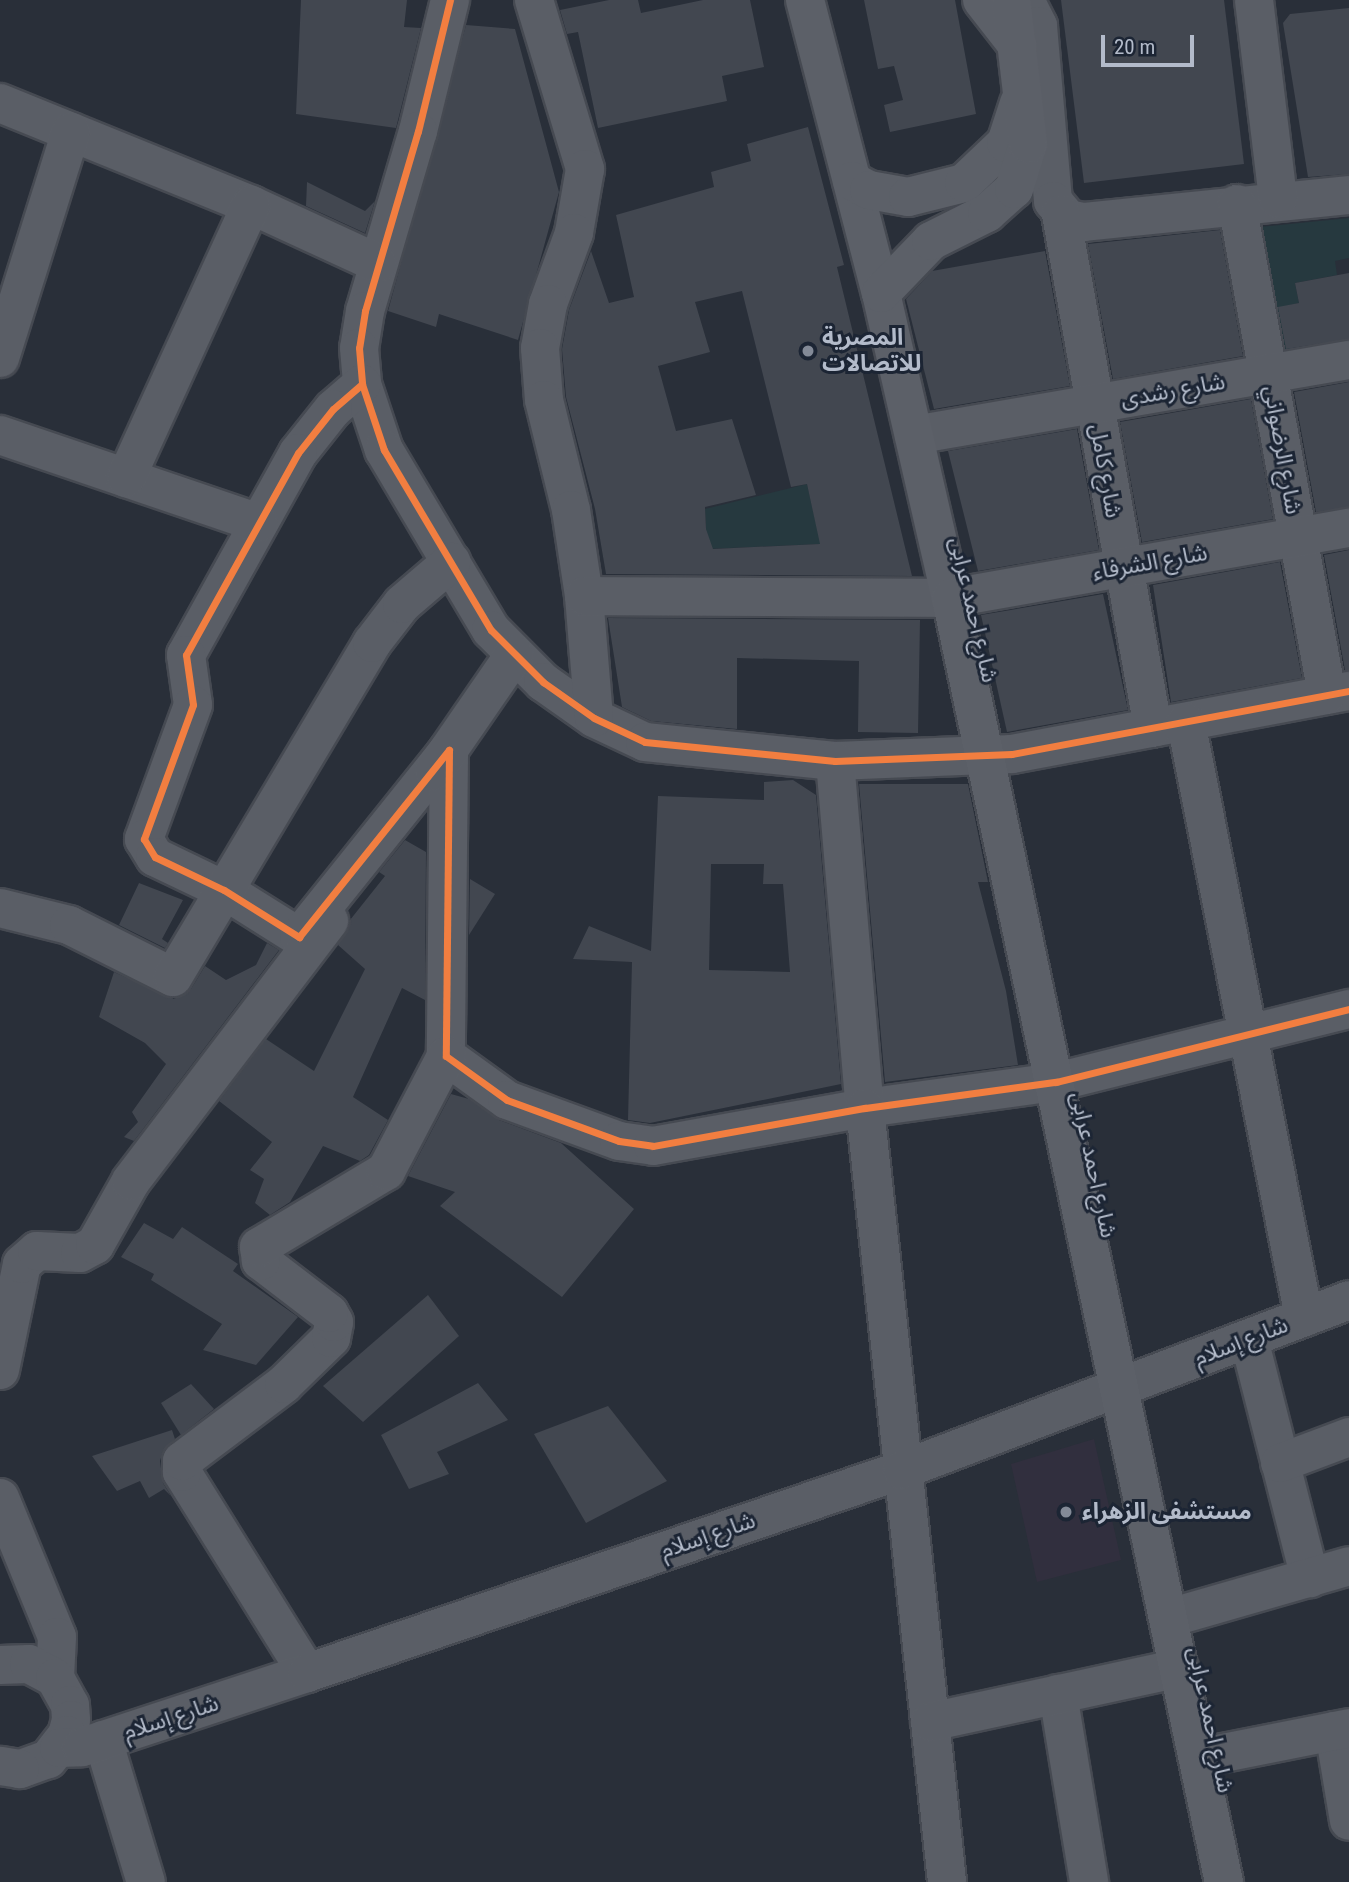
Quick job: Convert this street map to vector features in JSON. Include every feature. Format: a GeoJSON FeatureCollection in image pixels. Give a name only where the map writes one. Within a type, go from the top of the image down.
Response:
{"type":"FeatureCollection","features":[{"type":"Feature","properties":{"kind":"main road","name":"شارع احمد عرابى"},"geometry":{"type":"LineString","coordinates":[[805,0],[881,293],[951,598],[1224,1882]]}},
{"type":"Feature","properties":{"kind":"main road"},"geometry":{"type":"LineString","coordinates":[[982,0],[1018,46]]}},
{"type":"Feature","properties":{"kind":"main road"},"geometry":{"type":"LineString","coordinates":[[881,293],[931,241],[988,213],[1014,189],[1028,144],[1011,0]]}},
{"type":"Feature","properties":{"kind":"main road"},"geometry":{"type":"LineString","coordinates":[[852,181],[869,190],[908,197],[964,183],[1006,143],[1021,91]]}},
{"type":"Feature","properties":{"kind":"street"},"geometry":{"type":"LineString","coordinates":[[450,0],[418,131],[376,263],[359,348],[362,384],[384,450],[491,630],[514,655],[594,718],[645,742],[835,761],[986,757],[1338,693]]}},
{"type":"Feature","properties":{"kind":"street"},"geometry":{"type":"LineString","coordinates":[[534,0],[584,169],[574,233],[548,304],[540,348],[544,400],[571,510],[584,596],[594,718]]}},
{"type":"Feature","properties":{"kind":"street","name":"شارع كامل"},"geometry":{"type":"LineString","coordinates":[[1025,0],[1038,26],[1053,201],[1062,214],[1122,568],[1170,725],[1249,1034],[1304,1317]]}},
{"type":"Feature","properties":{"kind":"street"},"geometry":{"type":"LineString","coordinates":[[1254,0],[1278,199]]}},
{"type":"Feature","properties":{"kind":"street"},"geometry":{"type":"LineString","coordinates":[[0,103],[251,205],[376,263]]}},
{"type":"Feature","properties":{"kind":"street"},"geometry":{"type":"LineString","coordinates":[[0,358],[71,132]]}},
{"type":"Feature","properties":{"kind":"street"},"geometry":{"type":"LineString","coordinates":[[1062,214],[1084,222],[1278,199],[1349,195]]}},
{"type":"Feature","properties":{"kind":"street","name":"شارع الرضواني"},"geometry":{"type":"LineString","coordinates":[[1237,204],[1298,537],[1338,693]]}},
{"type":"Feature","properties":{"kind":"street"},"geometry":{"type":"LineString","coordinates":[[126,478],[251,205]]}},
{"type":"Feature","properties":{"kind":"street","name":"شارع رشدى"},"geometry":{"type":"LineString","coordinates":[[914,435],[1349,360]]}},
{"type":"Feature","properties":{"kind":"street"},"geometry":{"type":"LineString","coordinates":[[362,384],[315,429],[258,523],[186,655],[193,705],[144,839],[155,857],[224,891],[299,937],[449,750]]}},
{"type":"Feature","properties":{"kind":"street"},"geometry":{"type":"LineString","coordinates":[[0,435],[258,523]]}},
{"type":"Feature","properties":{"kind":"street","name":"شارع الشرفاء"},"geometry":{"type":"LineString","coordinates":[[584,596],[951,598],[1349,527]]}},
{"type":"Feature","properties":{"kind":"street"},"geometry":{"type":"LineString","coordinates":[[0,908],[69,925],[136,957],[166,978],[178,972],[372,643],[402,604],[450,562]]}},
{"type":"Feature","properties":{"kind":"street"},"geometry":{"type":"LineString","coordinates":[[0,1370],[22,1264],[37,1251],[80,1253],[95,1245],[131,1181],[301,960],[514,655]]}},
{"type":"Feature","properties":{"kind":"street"},"geometry":{"type":"LineString","coordinates":[[307,1673],[183,1472],[182,1461],[284,1384],[331,1338],[334,1322],[329,1313],[261,1261],[259,1247],[386,1171],[446,1056],[449,750]]}},
{"type":"Feature","properties":{"kind":"street"},"geometry":{"type":"LineString","coordinates":[[835,761],[865,1108],[947,1882]]}},
{"type":"Feature","properties":{"kind":"street"},"geometry":{"type":"LineString","coordinates":[[446,1056],[507,1100],[619,1141],[653,1146],[865,1108],[1056,1082],[1349,1009]]}},
{"type":"Feature","properties":{"kind":"street","name":"شارع إسلام"},"geometry":{"type":"LineString","coordinates":[[59,1748],[103,1740],[307,1673],[902,1470],[1349,1300]]}},
{"type":"Feature","properties":{"kind":"street"},"geometry":{"type":"LineString","coordinates":[[1249,1339],[1310,1578]]}},
{"type":"Feature","properties":{"kind":"street"},"geometry":{"type":"LineString","coordinates":[[1280,1463],[1349,1437]]}},
{"type":"Feature","properties":{"kind":"street"},"geometry":{"type":"LineString","coordinates":[[0,1498],[57,1637],[55,1678],[70,1713],[59,1748],[35,1766],[0,1766]]}},
{"type":"Feature","properties":{"kind":"street"},"geometry":{"type":"LineString","coordinates":[[1169,1618],[1349,1566]]}},
{"type":"Feature","properties":{"kind":"street"},"geometry":{"type":"LineString","coordinates":[[0,1665],[29,1664],[55,1678]]}},
{"type":"Feature","properties":{"kind":"street"},"geometry":{"type":"LineString","coordinates":[[930,1722],[1179,1668]]}},
{"type":"Feature","properties":{"kind":"street"},"geometry":{"type":"LineString","coordinates":[[1058,1694],[1089,1882]]}},
{"type":"Feature","properties":{"kind":"street"},"geometry":{"type":"LineString","coordinates":[[1198,1758],[1342,1729],[1349,1821]]}},
{"type":"Feature","properties":{"kind":"street"},"geometry":{"type":"LineString","coordinates":[[103,1740],[146,1882]]}},
{"type":"Feature","properties":{"kind":"shaded area"},"geometry":{"type":"Polygon","coordinates":[[[1349,218],[1349,258],[1335,261],[1337,275],[1295,283],[1299,303],[1286,306],[1296,361],[1285,362],[1259,227],[1349,218]]]}},
{"type":"Feature","properties":{"kind":"shaded area"},"geometry":{"type":"Polygon","coordinates":[[[807,484],[821,544],[707,549],[705,509],[807,484]]]}},
{"type":"Feature","properties":{"kind":"shaded area","name":"مستشفى الزهراء"},"geometry":{"type":"Polygon","coordinates":[[[1094,1439],[1121,1560],[1037,1582],[1011,1464],[1094,1439]]]}},
{"type":"Feature","properties":{"kind":"building"},"geometry":{"type":"Polygon","coordinates":[[[301,0],[407,0],[404,27],[421,28],[396,128],[296,114],[301,0]]]}},
{"type":"Feature","properties":{"kind":"building"},"geometry":{"type":"Polygon","coordinates":[[[609,0],[638,0],[641,13],[703,0],[750,0],[764,67],[722,76],[727,101],[598,128],[578,32],[567,34],[560,10],[609,0]]]}},
{"type":"Feature","properties":{"kind":"building"},"geometry":{"type":"Polygon","coordinates":[[[864,0],[955,0],[976,114],[890,132],[884,105],[903,100],[894,66],[878,69],[864,0]]]}},
{"type":"Feature","properties":{"kind":"building"},"geometry":{"type":"Polygon","coordinates":[[[1061,0],[1224,0],[1244,164],[1084,183],[1061,0]]]}},
{"type":"Feature","properties":{"kind":"building"},"geometry":{"type":"Polygon","coordinates":[[[1349,8],[1349,174],[1308,177],[1283,23],[1290,14],[1349,8]]]}},
{"type":"Feature","properties":{"kind":"building"},"geometry":{"type":"Polygon","coordinates":[[[466,25],[515,29],[559,192],[518,340],[439,314],[436,327],[388,311],[466,25]]]}},
{"type":"Feature","properties":{"kind":"building"},"geometry":{"type":"Polygon","coordinates":[[[808,127],[844,265],[837,267],[912,576],[606,574],[595,509],[566,397],[562,349],[569,310],[591,251],[609,303],[634,297],[616,215],[714,187],[711,172],[751,161],[747,144],[808,127]],[[742,291],[695,302],[710,352],[658,366],[676,431],[732,419],[756,495],[705,507],[706,529],[713,549],[820,544],[807,484],[791,487],[742,291]]]}},
{"type":"Feature","properties":{"kind":"building"},"geometry":{"type":"Polygon","coordinates":[[[307,182],[365,211],[375,201],[365,233],[306,206],[307,182]]]}},
{"type":"Feature","properties":{"kind":"building"},"geometry":{"type":"Polygon","coordinates":[[[1220,230],[1243,356],[1113,379],[1088,244],[1220,230]]]}},
{"type":"Feature","properties":{"kind":"building"},"geometry":{"type":"Polygon","coordinates":[[[1045,251],[1070,386],[934,409],[906,299],[932,271],[1045,251]]]}},
{"type":"Feature","properties":{"kind":"building"},"geometry":{"type":"Polygon","coordinates":[[[1349,273],[1349,339],[1286,349],[1278,307],[1299,303],[1295,283],[1349,273]]]}},
{"type":"Feature","properties":{"kind":"building"},"geometry":{"type":"Polygon","coordinates":[[[1349,382],[1349,507],[1316,512],[1294,392],[1349,382]]]}},
{"type":"Feature","properties":{"kind":"building"},"geometry":{"type":"Polygon","coordinates":[[[1251,399],[1273,519],[1142,542],[1120,422],[1251,399]]]}},
{"type":"Feature","properties":{"kind":"building"},"geometry":{"type":"Polygon","coordinates":[[[1077,429],[1099,550],[978,571],[948,451],[1077,429]]]}},
{"type":"Feature","properties":{"kind":"building"},"geometry":{"type":"Polygon","coordinates":[[[1349,550],[1349,670],[1345,670],[1324,555],[1349,550]]]}},
{"type":"Feature","properties":{"kind":"building"},"geometry":{"type":"Polygon","coordinates":[[[1280,562],[1302,678],[1171,702],[1153,585],[1280,562]]]}},
{"type":"Feature","properties":{"kind":"building"},"geometry":{"type":"Polygon","coordinates":[[[1103,594],[1128,710],[1007,732],[981,615],[1103,594]]]}},
{"type":"Feature","properties":{"kind":"building"},"geometry":{"type":"Polygon","coordinates":[[[608,618],[920,620],[918,733],[858,732],[859,661],[737,658],[737,729],[651,721],[622,707],[608,618]]]}},
{"type":"Feature","properties":{"kind":"building"},"geometry":{"type":"Polygon","coordinates":[[[793,780],[816,795],[841,1084],[650,1123],[628,1120],[632,962],[573,959],[589,926],[651,951],[658,796],[764,800],[764,782],[793,780]],[[711,864],[709,970],[790,972],[783,884],[763,884],[764,864],[711,864]]]}},
{"type":"Feature","properties":{"kind":"building"},"geometry":{"type":"Polygon","coordinates":[[[859,784],[968,784],[988,882],[978,882],[1006,991],[1018,1065],[885,1082],[859,784]]]}},
{"type":"Feature","properties":{"kind":"building"},"geometry":{"type":"Polygon","coordinates":[[[405,840],[426,852],[425,1000],[402,988],[353,1097],[388,1120],[369,1155],[360,1161],[323,1146],[290,1202],[270,1215],[255,1203],[264,1179],[250,1170],[272,1142],[219,1101],[266,1039],[314,1071],[365,969],[338,945],[350,920],[385,876],[379,872],[405,840]]]}},
{"type":"Feature","properties":{"kind":"building"},"geometry":{"type":"Polygon","coordinates":[[[470,879],[495,894],[469,935],[470,879]]]}},
{"type":"Feature","properties":{"kind":"building"},"geometry":{"type":"Polygon","coordinates":[[[139,883],[183,900],[162,939],[168,943],[165,948],[119,925],[139,883]]]}},
{"type":"Feature","properties":{"kind":"building"},"geometry":{"type":"Polygon","coordinates":[[[267,943],[279,950],[134,1141],[124,1137],[138,1122],[132,1112],[166,1064],[145,1043],[99,1017],[114,972],[174,999],[191,989],[205,966],[226,980],[256,965],[267,943]]]}},
{"type":"Feature","properties":{"kind":"building"},"geometry":{"type":"Polygon","coordinates":[[[451,1094],[469,1099],[499,1120],[561,1143],[634,1209],[562,1297],[440,1206],[455,1192],[408,1176],[451,1094]]]}},
{"type":"Feature","properties":{"kind":"building"},"geometry":{"type":"Polygon","coordinates":[[[144,1223],[173,1239],[182,1227],[238,1264],[233,1271],[298,1317],[256,1365],[203,1350],[222,1324],[151,1280],[154,1274],[121,1257],[144,1223]]]}},
{"type":"Feature","properties":{"kind":"building"},"geometry":{"type":"Polygon","coordinates":[[[428,1295],[459,1336],[363,1422],[323,1386],[428,1295]]]}},
{"type":"Feature","properties":{"kind":"building"},"geometry":{"type":"Polygon","coordinates":[[[478,1383],[508,1420],[437,1452],[449,1474],[409,1489],[381,1435],[478,1383]]]}},
{"type":"Feature","properties":{"kind":"building"},"geometry":{"type":"Polygon","coordinates":[[[191,1384],[214,1409],[181,1435],[161,1403],[191,1384]]]}},
{"type":"Feature","properties":{"kind":"building"},"geometry":{"type":"Polygon","coordinates":[[[608,1406],[667,1481],[586,1523],[534,1434],[608,1406]]]}},
{"type":"Feature","properties":{"kind":"building"},"geometry":{"type":"Polygon","coordinates":[[[172,1430],[175,1439],[163,1451],[160,1461],[163,1483],[171,1496],[164,1489],[149,1498],[140,1481],[117,1491],[92,1456],[172,1430]]]}},
{"type":"Feature","properties":{"kind":"cycle path"},"geometry":{"type":"LineString","coordinates":[[450,0],[418,131],[365,311],[359,348],[362,384],[384,450],[491,630],[543,682],[594,718],[645,742],[835,761],[1012,754],[1349,691]]}},
{"type":"Feature","properties":{"kind":"cycle path"},"geometry":{"type":"LineString","coordinates":[[362,384],[333,409],[298,453],[186,655],[193,705],[144,839],[155,857],[224,890],[299,937],[449,750],[446,1056],[507,1100],[619,1141],[653,1146],[865,1108],[1056,1082],[1349,1009]]}},
{"type":"Feature","properties":{"kind":"place","name":"المصرية للاتصالات"},"geometry":{"type":"Point","coordinates":[808,351]}},
{"type":"Feature","properties":{"kind":"place","name":"مستشفى الزهراء"},"geometry":{"type":"Point","coordinates":[1066,1512]}}]}
